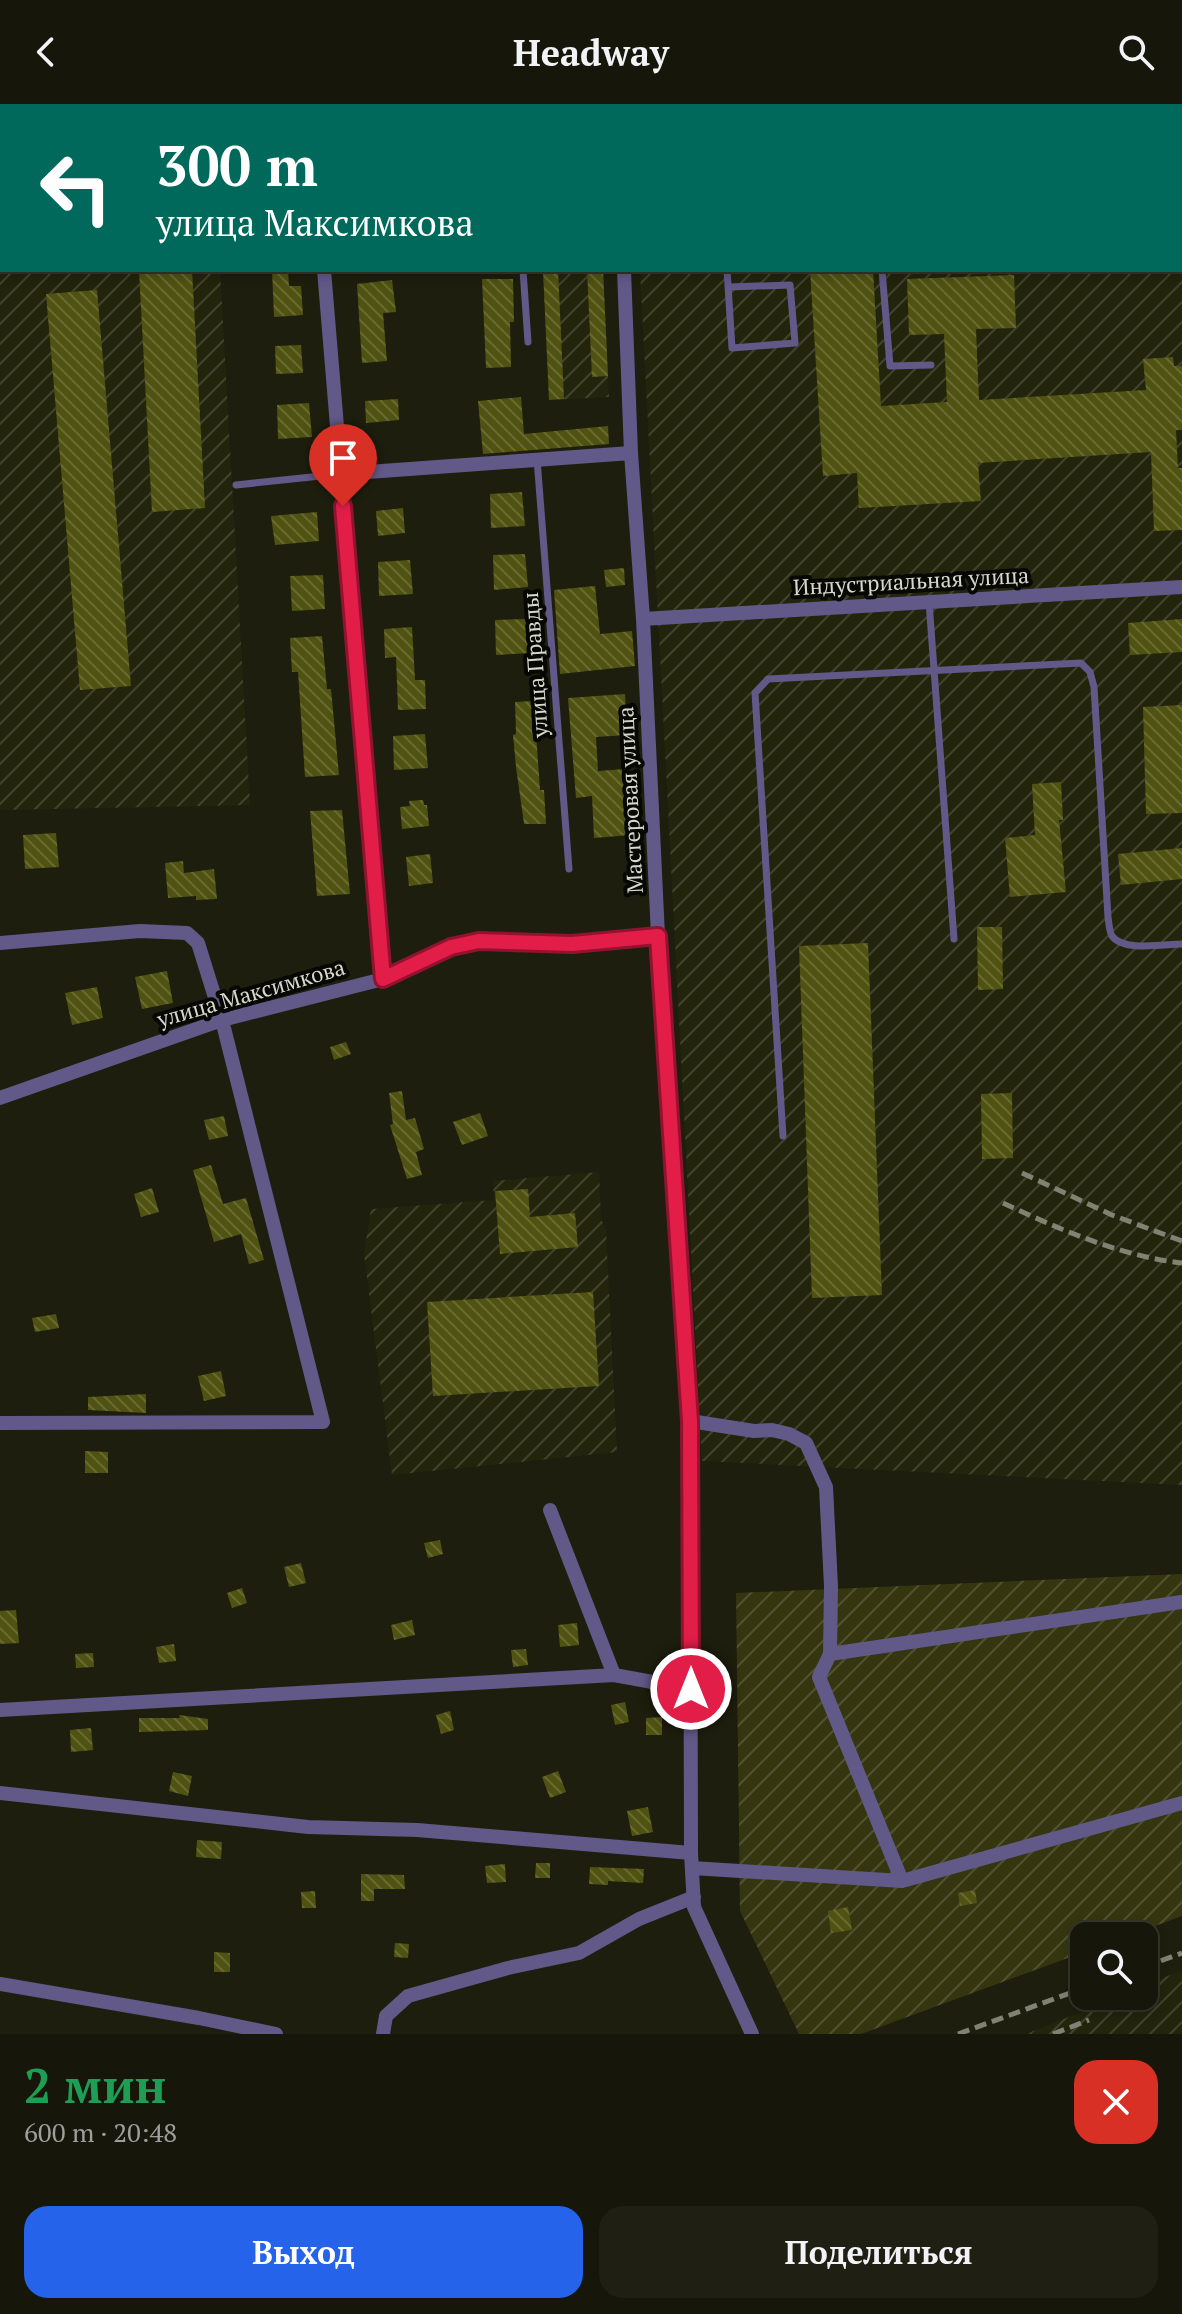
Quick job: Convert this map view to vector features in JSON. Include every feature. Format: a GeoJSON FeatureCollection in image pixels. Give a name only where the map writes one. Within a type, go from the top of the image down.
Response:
{"type":"FeatureCollection","features":[{"type":"Feature","properties":{"kind":"street"},"geometry":{"type":"LineString","coordinates":[[324,272],[383,979]]}},
{"type":"Feature","properties":{"kind":"street","name":"Мастеровая улица"},"geometry":{"type":"LineString","coordinates":[[624,272],[658,936],[690,1421],[694,1907],[752,2034]]}},
{"type":"Feature","properties":{"kind":"street"},"geometry":{"type":"LineString","coordinates":[[340,474],[631,453]]}},
{"type":"Feature","properties":{"kind":"street","name":"Индустриальная улица"},"geometry":{"type":"LineString","coordinates":[[643,619],[1182,587]]}},
{"type":"Feature","properties":{"kind":"street"},"geometry":{"type":"LineString","coordinates":[[0,943],[140,931],[187,933],[198,943],[222,1020],[323,1422],[0,1423]]}},
{"type":"Feature","properties":{"kind":"street","name":"улица Максимкова"},"geometry":{"type":"LineString","coordinates":[[0,1098],[222,1020],[383,979],[451,947],[479,941],[572,944],[658,936]]}},
{"type":"Feature","properties":{"kind":"street"},"geometry":{"type":"LineString","coordinates":[[690,1421],[754,1431],[772,1430],[806,1443],[826,1487],[831,1586],[830,1654],[819,1677],[902,1881]]}},
{"type":"Feature","properties":{"kind":"street"},"geometry":{"type":"LineString","coordinates":[[550,1510],[614,1675]]}},
{"type":"Feature","properties":{"kind":"street"},"geometry":{"type":"LineString","coordinates":[[830,1654],[1182,1602]]}},
{"type":"Feature","properties":{"kind":"street"},"geometry":{"type":"LineString","coordinates":[[0,1710],[614,1675],[691,1689]]}},
{"type":"Feature","properties":{"kind":"street"},"geometry":{"type":"LineString","coordinates":[[0,1793],[308,1827],[417,1830],[902,1881],[1182,1803]]}},
{"type":"Feature","properties":{"kind":"street"},"geometry":{"type":"LineString","coordinates":[[383,2034],[386,2016],[408,1996],[508,1968],[579,1953],[639,1919],[694,1897]]}},
{"type":"Feature","properties":{"kind":"street"},"geometry":{"type":"LineString","coordinates":[[0,1984],[276,2034]]}},
{"type":"Feature","properties":{"kind":"lane"},"geometry":{"type":"LineString","coordinates":[[523,272],[528,342]]}},
{"type":"Feature","properties":{"kind":"lane"},"geometry":{"type":"LineString","coordinates":[[727,272],[728,287],[732,348],[795,343],[790,285],[728,287]]}},
{"type":"Feature","properties":{"kind":"lane"},"geometry":{"type":"LineString","coordinates":[[882,272],[890,366],[931,365]]}},
{"type":"Feature","properties":{"kind":"lane","name":"улица Правды"},"geometry":{"type":"LineString","coordinates":[[537,459],[569,869]]}},
{"type":"Feature","properties":{"kind":"lane"},"geometry":{"type":"LineString","coordinates":[[236,485],[340,474]]}},
{"type":"Feature","properties":{"kind":"lane"},"geometry":{"type":"LineString","coordinates":[[929,602],[954,939]]}},
{"type":"Feature","properties":{"kind":"lane"},"geometry":{"type":"LineString","coordinates":[[783,1136],[755,693],[761,683],[773,678],[934,669],[1081,663],[1087,666],[1094,687],[1111,934],[1119,942],[1135,946],[1182,944]]}},
{"type":"Feature","properties":{"kind":"shaded area"},"geometry":{"type":"Polygon","coordinates":[[[0,272],[220,272],[250,805],[0,810],[0,272]]]}},
{"type":"Feature","properties":{"kind":"shaded area"},"geometry":{"type":"Polygon","coordinates":[[[543,272],[603,272],[609,397],[549,400],[543,272]]]}},
{"type":"Feature","properties":{"kind":"shaded area"},"geometry":{"type":"Polygon","coordinates":[[[640,272],[1182,272],[1182,1485],[702,1461],[640,272]]]}},
{"type":"Feature","properties":{"kind":"shaded area"},"geometry":{"type":"Polygon","coordinates":[[[599,1172],[601,1219],[606,1230],[617,1452],[392,1475],[364,1254],[371,1209],[494,1200],[493,1181],[599,1172]]]}},
{"type":"Feature","properties":{"kind":"shaded area"},"geometry":{"type":"Polygon","coordinates":[[[1182,1574],[1182,1916],[1158,1925],[1158,1922],[1070,1922],[1070,1957],[861,2034],[799,2034],[740,1911],[736,1593],[1182,1574]]]}},
{"type":"Feature","properties":{"kind":"shaded area"},"geometry":{"type":"Polygon","coordinates":[[[1182,1970],[1182,2034],[1026,2034],[1086,2010],[1158,2010],[1158,1980],[1182,1970]]]}},
{"type":"Feature","properties":{"kind":"building"},"geometry":{"type":"Polygon","coordinates":[[[139,272],[192,272],[205,508],[152,512],[139,272]]]}},
{"type":"Feature","properties":{"kind":"building"},"geometry":{"type":"Polygon","coordinates":[[[272,272],[288,272],[289,286],[301,286],[303,315],[274,317],[272,272]]]}},
{"type":"Feature","properties":{"kind":"building"},"geometry":{"type":"Polygon","coordinates":[[[543,272],[558,272],[564,399],[549,400],[543,272]]]}},
{"type":"Feature","properties":{"kind":"building"},"geometry":{"type":"Polygon","coordinates":[[[587,272],[603,272],[608,376],[592,377],[587,272]]]}},
{"type":"Feature","properties":{"kind":"building"},"geometry":{"type":"Polygon","coordinates":[[[810,272],[873,272],[881,406],[947,402],[944,334],[909,335],[907,279],[1014,275],[1016,328],[976,329],[979,400],[1146,390],[1143,359],[1173,357],[1174,366],[1182,366],[1182,430],[1176,430],[1178,468],[1182,468],[1182,530],[1154,531],[1151,452],[978,463],[981,501],[859,508],[857,473],[823,476],[810,272]]]}},
{"type":"Feature","properties":{"kind":"building"},"geometry":{"type":"Polygon","coordinates":[[[482,279],[513,279],[511,367],[486,368],[482,279]]]}},
{"type":"Feature","properties":{"kind":"building"},"geometry":{"type":"Polygon","coordinates":[[[392,280],[396,312],[383,313],[387,361],[362,363],[357,284],[392,280]]]}},
{"type":"Feature","properties":{"kind":"building"},"geometry":{"type":"Polygon","coordinates":[[[97,290],[131,686],[80,690],[46,294],[97,290]]]}},
{"type":"Feature","properties":{"kind":"building"},"geometry":{"type":"Polygon","coordinates":[[[301,345],[303,373],[276,374],[275,346],[301,345]]]}},
{"type":"Feature","properties":{"kind":"building"},"geometry":{"type":"Polygon","coordinates":[[[521,397],[524,434],[608,426],[609,444],[483,454],[478,401],[521,397]]]}},
{"type":"Feature","properties":{"kind":"building"},"geometry":{"type":"Polygon","coordinates":[[[398,399],[399,420],[366,423],[365,401],[398,399]]]}},
{"type":"Feature","properties":{"kind":"building"},"geometry":{"type":"Polygon","coordinates":[[[309,403],[312,437],[278,439],[277,405],[309,403]]]}},
{"type":"Feature","properties":{"kind":"building"},"geometry":{"type":"Polygon","coordinates":[[[522,492],[525,526],[491,528],[490,494],[522,492]]]}},
{"type":"Feature","properties":{"kind":"building"},"geometry":{"type":"Polygon","coordinates":[[[403,508],[405,533],[378,536],[376,511],[403,508]]]}},
{"type":"Feature","properties":{"kind":"building"},"geometry":{"type":"Polygon","coordinates":[[[317,512],[319,541],[275,545],[271,516],[317,512]]]}},
{"type":"Feature","properties":{"kind":"building"},"geometry":{"type":"Polygon","coordinates":[[[525,554],[528,587],[494,590],[493,555],[525,554]]]}},
{"type":"Feature","properties":{"kind":"building"},"geometry":{"type":"Polygon","coordinates":[[[410,560],[413,594],[379,596],[378,562],[410,560]]]}},
{"type":"Feature","properties":{"kind":"building"},"geometry":{"type":"Polygon","coordinates":[[[624,568],[625,585],[606,587],[604,570],[624,568]]]}},
{"type":"Feature","properties":{"kind":"building"},"geometry":{"type":"Polygon","coordinates":[[[323,575],[325,609],[292,611],[290,576],[323,575]]]}},
{"type":"Feature","properties":{"kind":"building"},"geometry":{"type":"Polygon","coordinates":[[[595,586],[600,634],[632,631],[635,666],[560,674],[554,590],[595,586]]]}},
{"type":"Feature","properties":{"kind":"building"},"geometry":{"type":"Polygon","coordinates":[[[527,619],[530,653],[496,655],[495,620],[527,619]]]}},
{"type":"Feature","properties":{"kind":"building"},"geometry":{"type":"Polygon","coordinates":[[[1182,619],[1182,652],[1130,655],[1128,623],[1182,619]]]}},
{"type":"Feature","properties":{"kind":"building"},"geometry":{"type":"Polygon","coordinates":[[[412,627],[415,680],[425,680],[426,709],[398,710],[396,657],[385,658],[384,629],[412,627]]]}},
{"type":"Feature","properties":{"kind":"building"},"geometry":{"type":"Polygon","coordinates":[[[322,636],[327,689],[331,689],[339,775],[305,777],[298,672],[292,672],[290,638],[322,636]]]}},
{"type":"Feature","properties":{"kind":"building"},"geometry":{"type":"Polygon","coordinates":[[[625,694],[627,735],[596,737],[598,771],[625,769],[630,835],[594,838],[592,796],[576,798],[568,698],[625,694]]]}},
{"type":"Feature","properties":{"kind":"building"},"geometry":{"type":"Polygon","coordinates":[[[532,701],[532,733],[536,733],[546,824],[524,824],[516,767],[513,735],[516,734],[515,702],[532,701]]]}},
{"type":"Feature","properties":{"kind":"building"},"geometry":{"type":"Polygon","coordinates":[[[1182,705],[1182,813],[1146,814],[1143,707],[1182,705]]]}},
{"type":"Feature","properties":{"kind":"building"},"geometry":{"type":"Polygon","coordinates":[[[425,734],[428,768],[394,770],[393,736],[425,734]]]}},
{"type":"Feature","properties":{"kind":"building"},"geometry":{"type":"Polygon","coordinates":[[[1061,782],[1063,820],[1059,820],[1066,892],[1010,897],[1005,838],[1035,835],[1032,784],[1061,782]]]}},
{"type":"Feature","properties":{"kind":"building"},"geometry":{"type":"Polygon","coordinates":[[[423,800],[427,805],[429,826],[402,829],[400,807],[410,806],[409,801],[423,800]]]}},
{"type":"Feature","properties":{"kind":"building"},"geometry":{"type":"Polygon","coordinates":[[[342,810],[350,894],[317,896],[310,811],[342,810]]]}},
{"type":"Feature","properties":{"kind":"building"},"geometry":{"type":"Polygon","coordinates":[[[56,833],[59,867],[25,869],[23,835],[56,833]]]}},
{"type":"Feature","properties":{"kind":"building"},"geometry":{"type":"Polygon","coordinates":[[[1182,848],[1182,879],[1121,885],[1118,854],[1182,848]]]}},
{"type":"Feature","properties":{"kind":"building"},"geometry":{"type":"Polygon","coordinates":[[[430,854],[433,883],[409,886],[406,857],[430,854]]]}},
{"type":"Feature","properties":{"kind":"building"},"geometry":{"type":"Polygon","coordinates":[[[183,861],[184,873],[214,869],[217,899],[196,900],[196,896],[168,898],[165,863],[183,861]]]}},
{"type":"Feature","properties":{"kind":"building"},"geometry":{"type":"Polygon","coordinates":[[[977,927],[1002,927],[1003,989],[978,990],[977,927]]]}},
{"type":"Feature","properties":{"kind":"building"},"geometry":{"type":"Polygon","coordinates":[[[868,943],[882,1295],[812,1298],[799,946],[868,943]]]}},
{"type":"Feature","properties":{"kind":"building"},"geometry":{"type":"Polygon","coordinates":[[[167,971],[173,1003],[142,1009],[135,977],[167,971]]]}},
{"type":"Feature","properties":{"kind":"building"},"geometry":{"type":"Polygon","coordinates":[[[97,987],[103,1018],[72,1025],[65,993],[97,987]]]}},
{"type":"Feature","properties":{"kind":"building"},"geometry":{"type":"Polygon","coordinates":[[[346,1042],[351,1054],[334,1060],[330,1047],[346,1042]]]}},
{"type":"Feature","properties":{"kind":"building"},"geometry":{"type":"Polygon","coordinates":[[[402,1091],[406,1120],[415,1118],[424,1149],[416,1152],[422,1175],[407,1179],[390,1125],[393,1124],[389,1093],[402,1091]]]}},
{"type":"Feature","properties":{"kind":"building"},"geometry":{"type":"Polygon","coordinates":[[[1012,1093],[1013,1158],[982,1159],[981,1094],[1012,1093]]]}},
{"type":"Feature","properties":{"kind":"building"},"geometry":{"type":"Polygon","coordinates":[[[480,1113],[488,1136],[462,1145],[453,1122],[480,1113]]]}},
{"type":"Feature","properties":{"kind":"building"},"geometry":{"type":"Polygon","coordinates":[[[224,1116],[228,1136],[209,1140],[204,1120],[224,1116]]]}},
{"type":"Feature","properties":{"kind":"building"},"geometry":{"type":"Polygon","coordinates":[[[211,1165],[223,1204],[246,1198],[264,1260],[249,1264],[241,1234],[214,1242],[193,1170],[211,1165]]]}},
{"type":"Feature","properties":{"kind":"building"},"geometry":{"type":"Polygon","coordinates":[[[152,1188],[159,1212],[141,1217],[134,1194],[152,1188]]]}},
{"type":"Feature","properties":{"kind":"building"},"geometry":{"type":"Polygon","coordinates":[[[528,1189],[530,1217],[575,1213],[578,1247],[500,1254],[495,1191],[528,1189]]]}},
{"type":"Feature","properties":{"kind":"building"},"geometry":{"type":"Polygon","coordinates":[[[593,1292],[599,1386],[433,1396],[427,1302],[593,1292]]]}},
{"type":"Feature","properties":{"kind":"building"},"geometry":{"type":"Polygon","coordinates":[[[56,1314],[59,1328],[35,1332],[32,1318],[56,1314]]]}},
{"type":"Feature","properties":{"kind":"building"},"geometry":{"type":"Polygon","coordinates":[[[221,1371],[226,1396],[204,1401],[198,1376],[221,1371]]]}},
{"type":"Feature","properties":{"kind":"building"},"geometry":{"type":"Polygon","coordinates":[[[146,1394],[146,1413],[88,1410],[88,1397],[146,1394]]]}},
{"type":"Feature","properties":{"kind":"building"},"geometry":{"type":"Polygon","coordinates":[[[85,1451],[108,1452],[108,1473],[85,1473],[85,1451]]]}},
{"type":"Feature","properties":{"kind":"building"},"geometry":{"type":"Polygon","coordinates":[[[440,1540],[443,1554],[428,1558],[424,1543],[440,1540]]]}},
{"type":"Feature","properties":{"kind":"building"},"geometry":{"type":"Polygon","coordinates":[[[301,1563],[306,1583],[289,1587],[284,1567],[301,1563]]]}},
{"type":"Feature","properties":{"kind":"building"},"geometry":{"type":"Polygon","coordinates":[[[242,1588],[247,1603],[232,1608],[227,1593],[242,1588]]]}},
{"type":"Feature","properties":{"kind":"building"},"geometry":{"type":"Polygon","coordinates":[[[16,1610],[19,1643],[0,1644],[0,1611],[16,1610]]]}},
{"type":"Feature","properties":{"kind":"building"},"geometry":{"type":"Polygon","coordinates":[[[412,1620],[415,1635],[394,1640],[391,1625],[412,1620]]]}},
{"type":"Feature","properties":{"kind":"building"},"geometry":{"type":"Polygon","coordinates":[[[577,1623],[579,1645],[560,1647],[558,1625],[577,1623]]]}},
{"type":"Feature","properties":{"kind":"building"},"geometry":{"type":"Polygon","coordinates":[[[174,1644],[176,1661],[159,1663],[156,1647],[174,1644]]]}},
{"type":"Feature","properties":{"kind":"building"},"geometry":{"type":"Polygon","coordinates":[[[526,1649],[528,1665],[513,1667],[511,1650],[526,1649]]]}},
{"type":"Feature","properties":{"kind":"building"},"geometry":{"type":"Polygon","coordinates":[[[93,1653],[94,1667],[76,1668],[75,1654],[93,1653]]]}},
{"type":"Feature","properties":{"kind":"building"},"geometry":{"type":"Polygon","coordinates":[[[625,1702],[629,1722],[615,1725],[611,1705],[625,1702]]]}},
{"type":"Feature","properties":{"kind":"building"},"geometry":{"type":"Polygon","coordinates":[[[450,1711],[454,1730],[441,1734],[436,1715],[450,1711]]]}},
{"type":"Feature","properties":{"kind":"building"},"geometry":{"type":"Polygon","coordinates":[[[179,1715],[208,1719],[208,1730],[139,1732],[139,1718],[180,1718],[179,1715]]]}},
{"type":"Feature","properties":{"kind":"building"},"geometry":{"type":"Polygon","coordinates":[[[662,1717],[662,1735],[646,1735],[646,1718],[662,1717]]]}},
{"type":"Feature","properties":{"kind":"building"},"geometry":{"type":"Polygon","coordinates":[[[91,1728],[93,1750],[71,1752],[70,1730],[91,1728]]]}},
{"type":"Feature","properties":{"kind":"building"},"geometry":{"type":"Polygon","coordinates":[[[558,1771],[566,1792],[550,1798],[542,1777],[558,1771]]]}},
{"type":"Feature","properties":{"kind":"building"},"geometry":{"type":"Polygon","coordinates":[[[173,1772],[192,1776],[188,1796],[169,1791],[173,1772]]]}},
{"type":"Feature","properties":{"kind":"building"},"geometry":{"type":"Polygon","coordinates":[[[648,1807],[653,1832],[632,1836],[627,1811],[648,1807]]]}},
{"type":"Feature","properties":{"kind":"building"},"geometry":{"type":"Polygon","coordinates":[[[197,1840],[222,1842],[221,1859],[196,1857],[197,1840]]]}},
{"type":"Feature","properties":{"kind":"building"},"geometry":{"type":"Polygon","coordinates":[[[536,1863],[550,1863],[550,1878],[535,1878],[536,1863]]]}},
{"type":"Feature","properties":{"kind":"building"},"geometry":{"type":"Polygon","coordinates":[[[505,1864],[506,1882],[487,1883],[485,1866],[505,1864]]]}},
{"type":"Feature","properties":{"kind":"building"},"geometry":{"type":"Polygon","coordinates":[[[590,1867],[644,1869],[643,1883],[608,1881],[608,1885],[589,1884],[590,1867]]]}},
{"type":"Feature","properties":{"kind":"building"},"geometry":{"type":"Polygon","coordinates":[[[361,1874],[404,1875],[405,1889],[374,1889],[374,1901],[361,1901],[361,1874]]]}},
{"type":"Feature","properties":{"kind":"building"},"geometry":{"type":"Polygon","coordinates":[[[975,1890],[977,1903],[960,1906],[958,1893],[975,1890]]]}},
{"type":"Feature","properties":{"kind":"building"},"geometry":{"type":"Polygon","coordinates":[[[315,1891],[316,1908],[302,1908],[301,1892],[315,1891]]]}},
{"type":"Feature","properties":{"kind":"building"},"geometry":{"type":"Polygon","coordinates":[[[848,1907],[852,1930],[831,1933],[828,1911],[848,1907]]]}},
{"type":"Feature","properties":{"kind":"building"},"geometry":{"type":"Polygon","coordinates":[[[395,1943],[409,1944],[408,1958],[394,1957],[395,1943]]]}},
{"type":"Feature","properties":{"kind":"building"},"geometry":{"type":"Polygon","coordinates":[[[214,1952],[230,1953],[230,1972],[214,1972],[214,1952]]]}},
{"type":"Feature","properties":{"kind":"railway"},"geometry":{"type":"LineString","coordinates":[[1022,1173],[1112,1215],[1182,1241]]}},
{"type":"Feature","properties":{"kind":"railway"},"geometry":{"type":"LineString","coordinates":[[1003,1203],[1113,1248],[1182,1263]]}},
{"type":"Feature","properties":{"kind":"railway"},"geometry":{"type":"LineString","coordinates":[[1158,1962],[1182,1953]]}},
{"type":"Feature","properties":{"kind":"railway"},"geometry":{"type":"LineString","coordinates":[[958,2034],[1070,1993]]}},
{"type":"Feature","properties":{"kind":"railway"},"geometry":{"type":"LineString","coordinates":[[1053,2034],[1089,2020]]}},
{"type":"Feature","properties":{"kind":"route"},"geometry":{"type":"LineString","coordinates":[[343,506],[383,979],[451,947],[479,941],[572,944],[658,936],[690,1421],[691,1689]]}}]}
